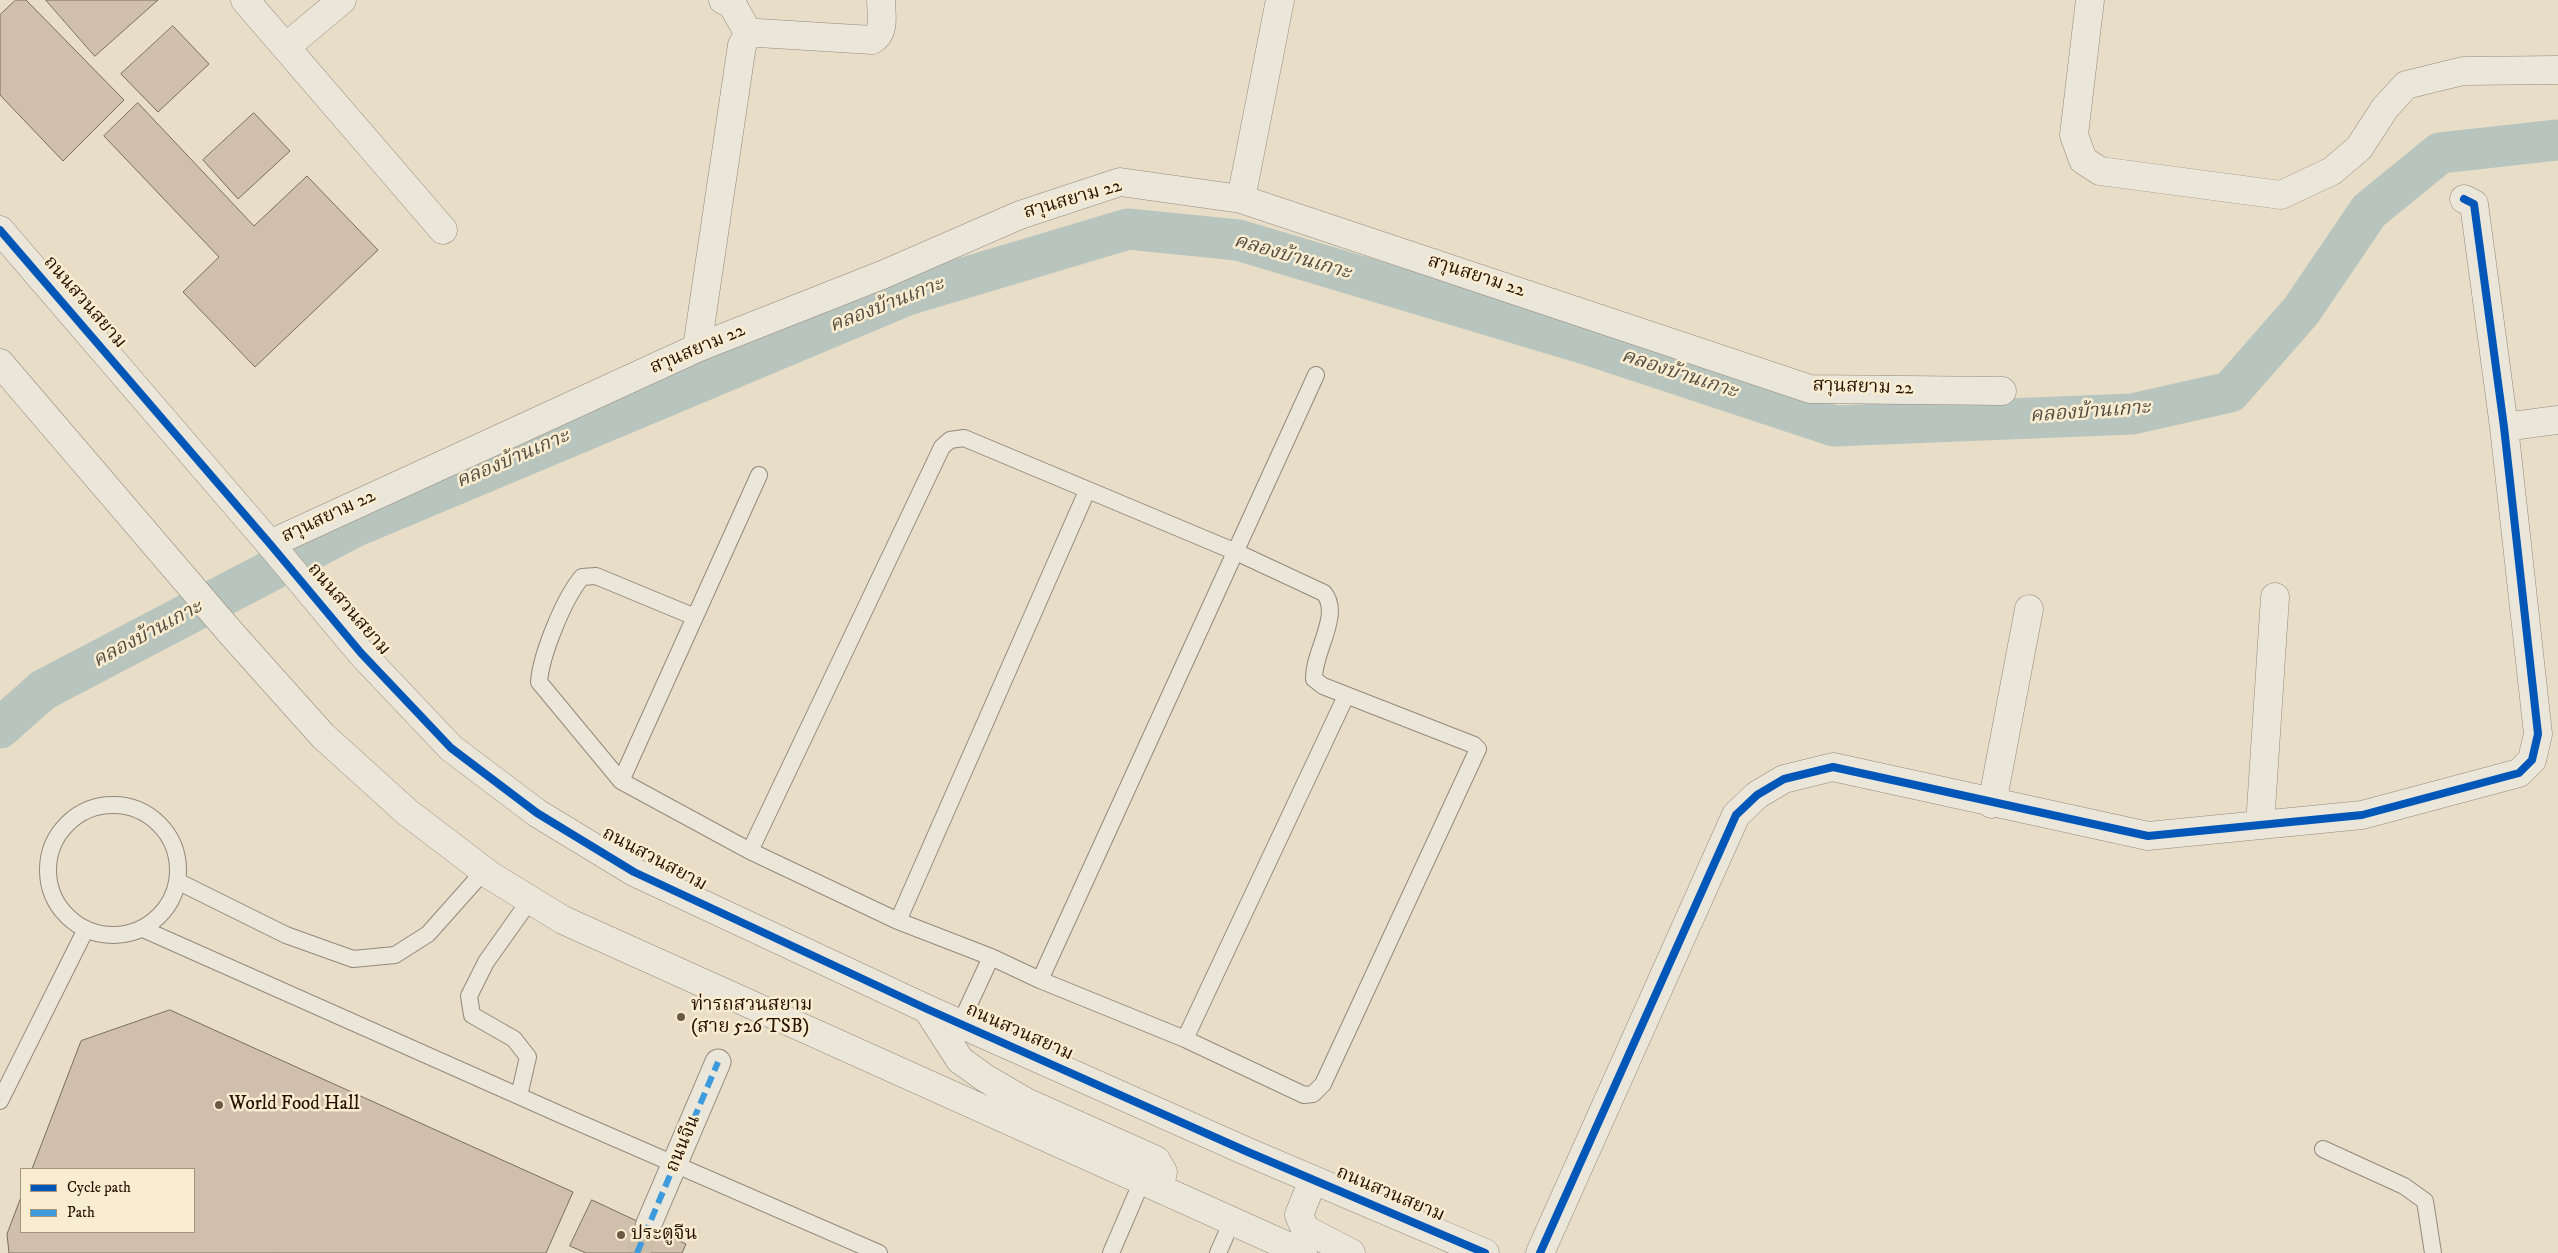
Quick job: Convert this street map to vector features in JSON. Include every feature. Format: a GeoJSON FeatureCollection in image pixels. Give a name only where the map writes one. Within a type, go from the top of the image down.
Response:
{"type":"FeatureCollection","features":[{"type":"Feature","properties":{"kind":"street"},"geometry":{"type":"LineString","coordinates":[[245,0],[443,230]]}},
{"type":"Feature","properties":{"kind":"street"},"geometry":{"type":"LineString","coordinates":[[286,47],[342,0]]}},
{"type":"Feature","properties":{"kind":"street"},"geometry":{"type":"LineString","coordinates":[[723,0],[732,4],[749,34]]}},
{"type":"Feature","properties":{"kind":"street"},"geometry":{"type":"LineString","coordinates":[[749,34],[872,40],[877,37],[882,28],[881,0]]}},
{"type":"Feature","properties":{"kind":"street"},"geometry":{"type":"LineString","coordinates":[[1241,198],[1280,0]]}},
{"type":"Feature","properties":{"kind":"street"},"geometry":{"type":"LineString","coordinates":[[2090,0],[2074,134],[2083,160],[2100,171],[2281,195],[2332,171],[2359,148],[2385,108],[2406,85],[2463,71],[2558,70]]}},
{"type":"Feature","properties":{"kind":"street"},"geometry":{"type":"LineString","coordinates":[[697,348],[742,45],[749,34]]}},
{"type":"Feature","properties":{"kind":"street","name":"สาุนสยาม 22"},"geometry":{"type":"LineString","coordinates":[[270,544],[697,348],[882,275],[1020,215],[1120,182],[1241,198],[1810,389],[2002,391]]}},
{"type":"Feature","properties":{"kind":"street"},"geometry":{"type":"LineString","coordinates":[[1540,1253],[1736,815],[1757,795],[1784,779],[1833,768],[1992,804],[2148,836],[2362,815],[2518,773],[2532,760],[2538,734],[2504,427],[2474,204],[2464,199]]}},
{"type":"Feature","properties":{"kind":"street","name":"ถนนสวนสยาม"},"geometry":{"type":"LineString","coordinates":[[0,230],[362,653],[452,748],[537,813],[634,872],[960,1024],[1312,1180],[1485,1253]]}},
{"type":"Feature","properties":{"kind":"street"},"geometry":{"type":"LineString","coordinates":[[0,363],[230,632],[323,736],[408,812],[484,871],[563,920],[1303,1253]]}},
{"type":"Feature","properties":{"kind":"street"},"geometry":{"type":"LineString","coordinates":[[2504,427],[2558,420]]}},
{"type":"Feature","properties":{"kind":"street"},"geometry":{"type":"LineString","coordinates":[[2260,825],[2275,597]]}},
{"type":"Feature","properties":{"kind":"street"},"geometry":{"type":"LineString","coordinates":[[1992,804],[2029,609]]}},
{"type":"Feature","properties":{"kind":"street"},"geometry":{"type":"LineString","coordinates":[[928,1009],[960,1060],[985,1078],[1026,1102],[1156,1160],[1163,1172],[1151,1185]]}},
{"type":"Feature","properties":{"kind":"street","name":"ถนนจีน"},"geometry":{"type":"LineString","coordinates":[[648,1226],[676,1165],[718,1062]]}},
{"type":"Feature","properties":{"kind":"street"},"geometry":{"type":"LineString","coordinates":[[1312,1180],[1299,1215],[1305,1229],[1351,1253]]}},
{"type":"Feature","properties":{"kind":"lane"},"geometry":{"type":"LineString","coordinates":[[1040,980],[1316,375]]}},
{"type":"Feature","properties":{"kind":"lane"},"geometry":{"type":"LineString","coordinates":[[695,617],[596,576],[582,578],[573,588],[541,663],[539,682],[621,781],[750,851],[898,921],[991,957],[1040,980],[1185,1039],[1304,1095],[1313,1094],[1323,1084],[1478,749],[1474,745],[1346,696],[1323,686],[1314,679],[1313,666],[1331,612],[1330,600],[1324,593],[1236,552],[964,438],[950,440],[942,448],[750,851]]}},
{"type":"Feature","properties":{"kind":"lane"},"geometry":{"type":"LineString","coordinates":[[621,781],[759,475]]}},
{"type":"Feature","properties":{"kind":"lane"},"geometry":{"type":"LineString","coordinates":[[898,921],[1087,491]]}},
{"type":"Feature","properties":{"kind":"lane"},"geometry":{"type":"LineString","coordinates":[[1185,1039],[1346,696]]}},
{"type":"Feature","properties":{"kind":"lane"},"geometry":{"type":"LineString","coordinates":[[116,805],[138,810],[157,822],[171,839],[178,860],[177,881],[171,900],[160,916],[143,928],[124,935],[104,936],[85,930],[67,918],[53,900],[47,878],[49,855],[58,834],[74,818],[94,807],[116,805]]}},
{"type":"Feature","properties":{"kind":"lane"},"geometry":{"type":"LineString","coordinates":[[177,881],[286,935],[353,959],[395,955],[428,934],[484,871]]}},
{"type":"Feature","properties":{"kind":"lane"},"geometry":{"type":"LineString","coordinates":[[518,1096],[528,1058],[514,1039],[472,1015],[469,996],[486,962],[530,900]]}},
{"type":"Feature","properties":{"kind":"lane"},"geometry":{"type":"LineString","coordinates":[[143,928],[518,1096],[879,1253]]}},
{"type":"Feature","properties":{"kind":"lane"},"geometry":{"type":"LineString","coordinates":[[0,1101],[85,930]]}},
{"type":"Feature","properties":{"kind":"lane"},"geometry":{"type":"LineString","coordinates":[[960,1024],[991,957]]}},
{"type":"Feature","properties":{"kind":"lane"},"geometry":{"type":"LineString","coordinates":[[2323,1149],[2404,1186],[2425,1201],[2433,1253]]}},
{"type":"Feature","properties":{"kind":"lane"},"geometry":{"type":"LineString","coordinates":[[1111,1253],[1151,1185]]}},
{"type":"Feature","properties":{"kind":"lane"},"geometry":{"type":"LineString","coordinates":[[1218,1253],[1232,1221]]}},
{"type":"Feature","properties":{"kind":"building"},"geometry":{"type":"Polygon","coordinates":[[[16,0],[26,0],[124,100],[63,161],[0,95],[0,15],[16,0]]]}},
{"type":"Feature","properties":{"kind":"building"},"geometry":{"type":"Polygon","coordinates":[[[46,0],[158,0],[95,56],[46,0]]]}},
{"type":"Feature","properties":{"kind":"building"},"geometry":{"type":"Polygon","coordinates":[[[173,26],[209,64],[158,112],[121,74],[173,26]]]}},
{"type":"Feature","properties":{"kind":"building"},"geometry":{"type":"Polygon","coordinates":[[[138,103],[254,226],[307,176],[378,250],[255,367],[183,292],[219,257],[104,136],[138,103]]]}},
{"type":"Feature","properties":{"kind":"building"},"geometry":{"type":"Polygon","coordinates":[[[254,113],[290,151],[238,199],[203,160],[254,113]]]}},
{"type":"Feature","properties":{"kind":"building","name":"World Food Hall"},"geometry":{"type":"Polygon","coordinates":[[[170,1010],[573,1192],[546,1253],[9,1253],[7,1234],[20,1200],[20,1233],[195,1233],[195,1168],[32,1168],[81,1041],[170,1010]]]}},
{"type":"Feature","properties":{"kind":"building","name":"ประตูจีน"},"geometry":{"type":"Polygon","coordinates":[[[592,1200],[686,1244],[682,1253],[586,1253],[570,1246],[592,1200]]]}},
{"type":"Feature","properties":{"kind":"waterway","name":"คลองบ้านเกาะ"},"geometry":{"type":"LineString","coordinates":[[0,728],[43,690],[354,527],[907,295],[1128,229],[1238,240],[1586,344],[1834,426],[2132,414],[2230,392],[2301,311],[2369,211],[2440,153],[2558,140]]}},
{"type":"Feature","properties":{"kind":"tunnel"},"geometry":{"type":"LineString","coordinates":[[637,1253],[648,1226]]}},
{"type":"Feature","properties":{"kind":"marked path"},"geometry":{"type":"LineString","coordinates":[[637,1253],[718,1062]]}},
{"type":"Feature","properties":{"kind":"cycle path"},"geometry":{"type":"LineString","coordinates":[[1540,1253],[1736,815],[1757,795],[1784,779],[1833,767],[2148,836],[2362,815],[2519,773],[2532,760],[2538,734],[2504,427],[2474,204],[2464,199]]}},
{"type":"Feature","properties":{"kind":"cycle path"},"geometry":{"type":"LineString","coordinates":[[0,230],[270,544],[361,653],[451,748],[537,813],[634,872],[927,1009],[1248,1152],[1485,1253]]}},
{"type":"Feature","properties":{"kind":"place","name":"ท่ารถสวนสยาม (สาย 526 TSB)"},"geometry":{"type":"Point","coordinates":[681,1017]}},
{"type":"Feature","properties":{"kind":"place","name":"World Food Hall"},"geometry":{"type":"Point","coordinates":[219,1105]}},
{"type":"Feature","properties":{"kind":"place","name":"ประตูจีน"},"geometry":{"type":"Point","coordinates":[621,1235]}}]}
